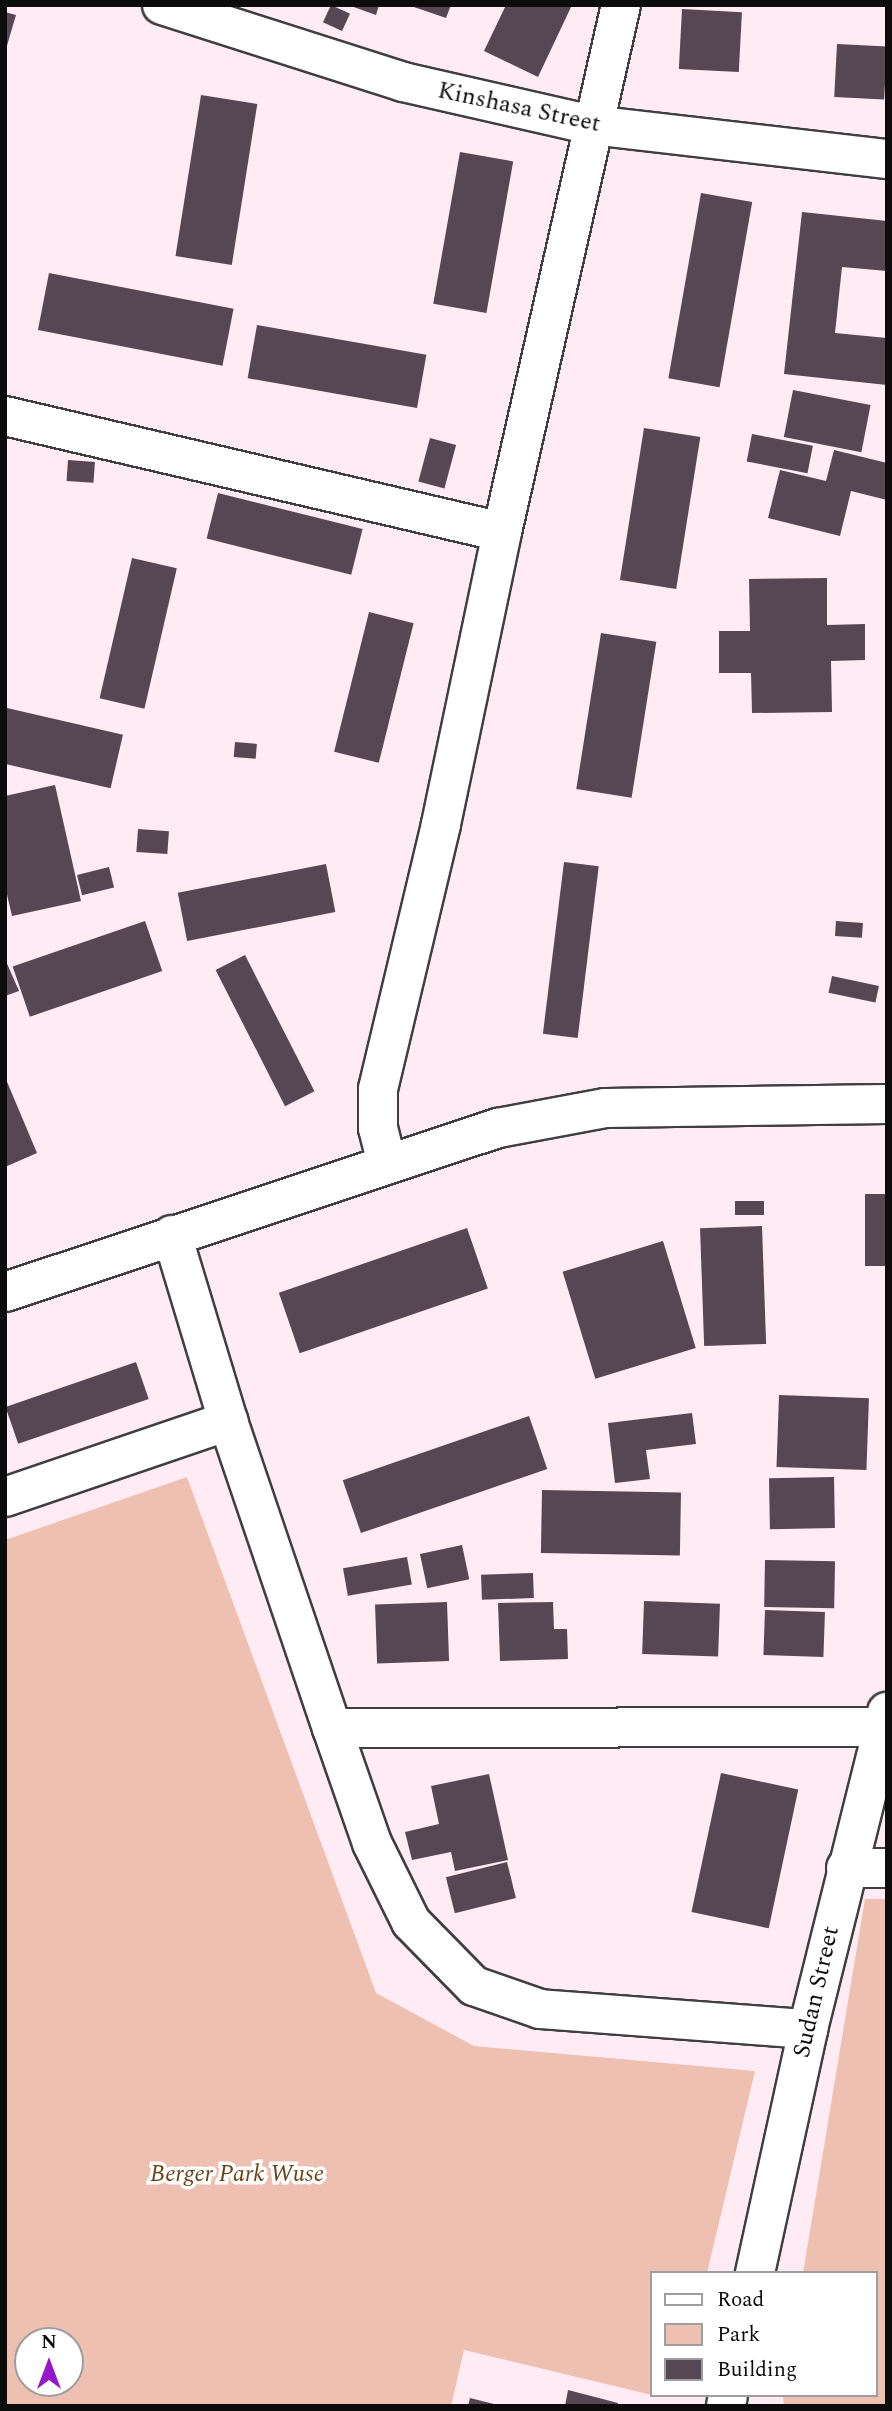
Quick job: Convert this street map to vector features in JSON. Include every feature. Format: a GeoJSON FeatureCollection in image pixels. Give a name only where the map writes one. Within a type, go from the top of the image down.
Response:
{"type":"FeatureCollection","features":[{"type":"Feature","properties":{"kind":"street","name":"Kinshasa Street"},"geometry":{"type":"LineString","coordinates":[[162,5],[403,82],[592,125],[887,159]]}},
{"type":"Feature","properties":{"kind":"street"},"geometry":{"type":"LineString","coordinates":[[387,1164],[378,1128],[378,1089],[441,824],[502,532],[621,5]]}},
{"type":"Feature","properties":{"kind":"street"},"geometry":{"type":"LineString","coordinates":[[5,416],[502,532]]}},
{"type":"Feature","properties":{"kind":"street"},"geometry":{"type":"LineString","coordinates":[[5,1292],[498,1128],[605,1108],[887,1104]]}},
{"type":"Feature","properties":{"kind":"street"},"geometry":{"type":"LineString","coordinates":[[172,1235],[228,1421],[372,1843],[411,1922],[474,1986],[540,2009],[808,2029]]}},
{"type":"Feature","properties":{"kind":"street"},"geometry":{"type":"LineString","coordinates":[[5,1497],[228,1421]]}},
{"type":"Feature","properties":{"kind":"street"},"geometry":{"type":"LineString","coordinates":[[332,1728],[885,1719]]}},
{"type":"Feature","properties":{"kind":"street","name":"Sudan Street"},"geometry":{"type":"LineString","coordinates":[[755,2271],[808,2029],[885,1719]]}},
{"type":"Feature","properties":{"kind":"street"},"geometry":{"type":"LineString","coordinates":[[846,1868],[887,1868]]}},
{"type":"Feature","properties":{"kind":"green space","name":"Berger Park Wuse"},"geometry":{"type":"Polygon","coordinates":[[[187,1477],[376,1993],[474,2046],[755,2071],[707,2271],[650,2271],[650,2395],[464,2350],[451,2406],[5,2406],[5,1540],[187,1477]]]}},
{"type":"Feature","properties":{"kind":"green space"},"geometry":{"type":"Polygon","coordinates":[[[865,1899],[887,1899],[887,2406],[784,2406],[783,2397],[878,2397],[878,2271],[803,2271],[865,1899]]]}},
{"type":"Feature","properties":{"kind":"building"},"geometry":{"type":"Polygon","coordinates":[[[331,5],[350,14],[342,31],[323,22],[331,5]]]}},
{"type":"Feature","properties":{"kind":"building"},"geometry":{"type":"Polygon","coordinates":[[[348,5],[379,5],[376,15],[348,5]]]}},
{"type":"Feature","properties":{"kind":"building"},"geometry":{"type":"Polygon","coordinates":[[[408,5],[451,5],[446,18],[408,5]]]}},
{"type":"Feature","properties":{"kind":"building"},"geometry":{"type":"Polygon","coordinates":[[[506,5],[572,5],[538,77],[484,51],[506,5]]]}},
{"type":"Feature","properties":{"kind":"building"},"geometry":{"type":"Polygon","coordinates":[[[682,9],[742,12],[739,72],[679,69],[682,9]]]}},
{"type":"Feature","properties":{"kind":"building"},"geometry":{"type":"Polygon","coordinates":[[[5,12],[16,15],[6,49],[5,49],[5,12]]]}},
{"type":"Feature","properties":{"kind":"building"},"geometry":{"type":"Polygon","coordinates":[[[837,44],[887,47],[884,100],[834,97],[837,44]]]}},
{"type":"Feature","properties":{"kind":"building"},"geometry":{"type":"Polygon","coordinates":[[[201,95],[257,104],[232,265],[176,256],[201,95]]]}},
{"type":"Feature","properties":{"kind":"building"},"geometry":{"type":"Polygon","coordinates":[[[460,152],[513,161],[486,313],[433,304],[460,152]]]}},
{"type":"Feature","properties":{"kind":"building"},"geometry":{"type":"Polygon","coordinates":[[[701,193],[752,202],[720,387],[668,378],[701,193]]]}},
{"type":"Feature","properties":{"kind":"building"},"geometry":{"type":"Polygon","coordinates":[[[802,212],[887,221],[887,271],[842,267],[835,333],[887,338],[887,385],[784,374],[802,212]]]}},
{"type":"Feature","properties":{"kind":"building"},"geometry":{"type":"Polygon","coordinates":[[[49,273],[234,309],[222,366],[38,330],[49,273]]]}},
{"type":"Feature","properties":{"kind":"building"},"geometry":{"type":"Polygon","coordinates":[[[257,325],[426,355],[417,408],[248,378],[257,325]]]}},
{"type":"Feature","properties":{"kind":"building"},"geometry":{"type":"Polygon","coordinates":[[[793,390],[871,405],[861,452],[784,437],[793,390]]]}},
{"type":"Feature","properties":{"kind":"building"},"geometry":{"type":"Polygon","coordinates":[[[644,428],[700,437],[676,589],[620,580],[644,428]]]}},
{"type":"Feature","properties":{"kind":"building"},"geometry":{"type":"Polygon","coordinates":[[[752,434],[813,446],[808,473],[747,461],[752,434]]]}},
{"type":"Feature","properties":{"kind":"building"},"geometry":{"type":"Polygon","coordinates":[[[430,438],[456,445],[444,488],[418,481],[430,438]]]}},
{"type":"Feature","properties":{"kind":"building"},"geometry":{"type":"Polygon","coordinates":[[[834,450],[887,463],[887,500],[851,491],[840,536],[768,518],[780,470],[826,481],[834,450]]]}},
{"type":"Feature","properties":{"kind":"building"},"geometry":{"type":"Polygon","coordinates":[[[68,460],[95,462],[93,483],[67,481],[68,460]]]}},
{"type":"Feature","properties":{"kind":"building"},"geometry":{"type":"Polygon","coordinates":[[[218,493],[363,529],[351,575],[207,539],[218,493]]]}},
{"type":"Feature","properties":{"kind":"building"},"geometry":{"type":"Polygon","coordinates":[[[132,558],[177,568],[144,709],[100,698],[132,558]]]}},
{"type":"Feature","properties":{"kind":"building"},"geometry":{"type":"Polygon","coordinates":[[[827,578],[827,625],[865,624],[865,660],[831,661],[832,712],[752,713],[751,673],[719,673],[719,631],[750,631],[749,579],[827,578]]]}},
{"type":"Feature","properties":{"kind":"building"},"geometry":{"type":"Polygon","coordinates":[[[369,612],[414,623],[379,763],[334,752],[369,612]]]}},
{"type":"Feature","properties":{"kind":"building"},"geometry":{"type":"Polygon","coordinates":[[[601,633],[656,642],[632,798],[576,789],[601,633]]]}},
{"type":"Feature","properties":{"kind":"building"},"geometry":{"type":"Polygon","coordinates":[[[7,708],[123,735],[111,788],[5,764],[7,708]]]}},
{"type":"Feature","properties":{"kind":"building"},"geometry":{"type":"Polygon","coordinates":[[[235,742],[257,744],[256,759],[234,757],[235,742]]]}},
{"type":"Feature","properties":{"kind":"building"},"geometry":{"type":"Polygon","coordinates":[[[55,785],[81,901],[12,916],[5,886],[5,796],[55,785]]]}},
{"type":"Feature","properties":{"kind":"building"},"geometry":{"type":"Polygon","coordinates":[[[138,829],[169,831],[167,854],[136,852],[138,829]]]}},
{"type":"Feature","properties":{"kind":"building"},"geometry":{"type":"Polygon","coordinates":[[[564,862],[599,866],[578,1038],[543,1034],[564,862]]]}},
{"type":"Feature","properties":{"kind":"building"},"geometry":{"type":"Polygon","coordinates":[[[326,864],[335,912],[187,941],[178,893],[326,864]]]}},
{"type":"Feature","properties":{"kind":"building"},"geometry":{"type":"Polygon","coordinates":[[[109,867],[114,887],[82,895],[77,875],[109,867]]]}},
{"type":"Feature","properties":{"kind":"building"},"geometry":{"type":"Polygon","coordinates":[[[145,921],[162,971],[30,1017],[13,967],[145,921]]]}},
{"type":"Feature","properties":{"kind":"building"},"geometry":{"type":"Polygon","coordinates":[[[836,921],[863,923],[862,938],[835,936],[836,921]]]}},
{"type":"Feature","properties":{"kind":"building"},"geometry":{"type":"Polygon","coordinates":[[[245,955],[314,1091],[285,1106],[216,970],[245,955]]]}},
{"type":"Feature","properties":{"kind":"building"},"geometry":{"type":"Polygon","coordinates":[[[5,959],[19,991],[5,996],[5,959]]]}},
{"type":"Feature","properties":{"kind":"building"},"geometry":{"type":"Polygon","coordinates":[[[832,976],[879,986],[875,1003],[828,993],[832,976]]]}},
{"type":"Feature","properties":{"kind":"building"},"geometry":{"type":"Polygon","coordinates":[[[5,1077],[37,1153],[5,1167],[5,1077]]]}},
{"type":"Feature","properties":{"kind":"building"},"geometry":{"type":"Polygon","coordinates":[[[865,1194],[887,1194],[887,1266],[865,1266],[865,1194]]]}},
{"type":"Feature","properties":{"kind":"building"},"geometry":{"type":"Polygon","coordinates":[[[735,1201],[764,1201],[764,1215],[735,1215],[735,1201]]]}},
{"type":"Feature","properties":{"kind":"building"},"geometry":{"type":"Polygon","coordinates":[[[762,1226],[766,1344],[704,1346],[700,1228],[762,1226]]]}},
{"type":"Feature","properties":{"kind":"building"},"geometry":{"type":"Polygon","coordinates":[[[467,1228],[488,1289],[300,1353],[279,1293],[467,1228]]]}},
{"type":"Feature","properties":{"kind":"building"},"geometry":{"type":"Polygon","coordinates":[[[663,1241],[696,1348],[595,1379],[563,1272],[663,1241]]]}},
{"type":"Feature","properties":{"kind":"building"},"geometry":{"type":"Polygon","coordinates":[[[136,1362],[149,1399],[18,1444],[6,1407],[136,1362]]]}},
{"type":"Feature","properties":{"kind":"building"},"geometry":{"type":"Polygon","coordinates":[[[779,1395],[869,1398],[866,1470],[776,1467],[779,1395]]]}},
{"type":"Feature","properties":{"kind":"building"},"geometry":{"type":"Polygon","coordinates":[[[692,1413],[696,1444],[646,1450],[650,1479],[615,1483],[608,1423],[692,1413]]]}},
{"type":"Feature","properties":{"kind":"building"},"geometry":{"type":"Polygon","coordinates":[[[529,1416],[547,1469],[361,1533],[343,1480],[529,1416]]]}},
{"type":"Feature","properties":{"kind":"building"},"geometry":{"type":"Polygon","coordinates":[[[834,1477],[835,1528],[770,1529],[769,1478],[834,1477]]]}},
{"type":"Feature","properties":{"kind":"building"},"geometry":{"type":"Polygon","coordinates":[[[542,1490],[681,1492],[680,1555],[541,1553],[542,1490]]]}},
{"type":"Feature","properties":{"kind":"building"},"geometry":{"type":"Polygon","coordinates":[[[462,1545],[469,1579],[427,1588],[420,1554],[462,1545]]]}},
{"type":"Feature","properties":{"kind":"building"},"geometry":{"type":"Polygon","coordinates":[[[407,1557],[412,1585],[348,1596],[343,1568],[407,1557]]]}},
{"type":"Feature","properties":{"kind":"building"},"geometry":{"type":"Polygon","coordinates":[[[765,1560],[835,1561],[834,1608],[764,1607],[765,1560]]]}},
{"type":"Feature","properties":{"kind":"building"},"geometry":{"type":"Polygon","coordinates":[[[533,1573],[534,1598],[482,1600],[481,1575],[533,1573]]]}},
{"type":"Feature","properties":{"kind":"building"},"geometry":{"type":"Polygon","coordinates":[[[644,1601],[720,1604],[718,1657],[642,1654],[644,1601]]]}},
{"type":"Feature","properties":{"kind":"building"},"geometry":{"type":"Polygon","coordinates":[[[447,1602],[449,1661],[377,1663],[375,1605],[447,1602]]]}},
{"type":"Feature","properties":{"kind":"building"},"geometry":{"type":"Polygon","coordinates":[[[553,1602],[554,1629],[567,1629],[568,1659],[500,1661],[498,1603],[553,1602]]]}},
{"type":"Feature","properties":{"kind":"building"},"geometry":{"type":"Polygon","coordinates":[[[765,1610],[825,1612],[823,1657],[763,1655],[765,1610]]]}},
{"type":"Feature","properties":{"kind":"building"},"geometry":{"type":"Polygon","coordinates":[[[721,1773],[798,1789],[769,1928],[691,1912],[721,1773]]]}},
{"type":"Feature","properties":{"kind":"building"},"geometry":{"type":"Polygon","coordinates":[[[489,1774],[508,1860],[455,1871],[451,1852],[412,1860],[405,1832],[439,1824],[431,1786],[489,1774]]]}},
{"type":"Feature","properties":{"kind":"building"},"geometry":{"type":"Polygon","coordinates":[[[507,1862],[516,1898],[455,1913],[446,1877],[507,1862]]]}},
{"type":"Feature","properties":{"kind":"building"},"geometry":{"type":"Polygon","coordinates":[[[568,2390],[618,2403],[617,2406],[565,2406],[568,2390]]]}},
{"type":"Feature","properties":{"kind":"building"},"geometry":{"type":"Polygon","coordinates":[[[470,2398],[498,2405],[468,2406],[470,2398]]]}}]}
